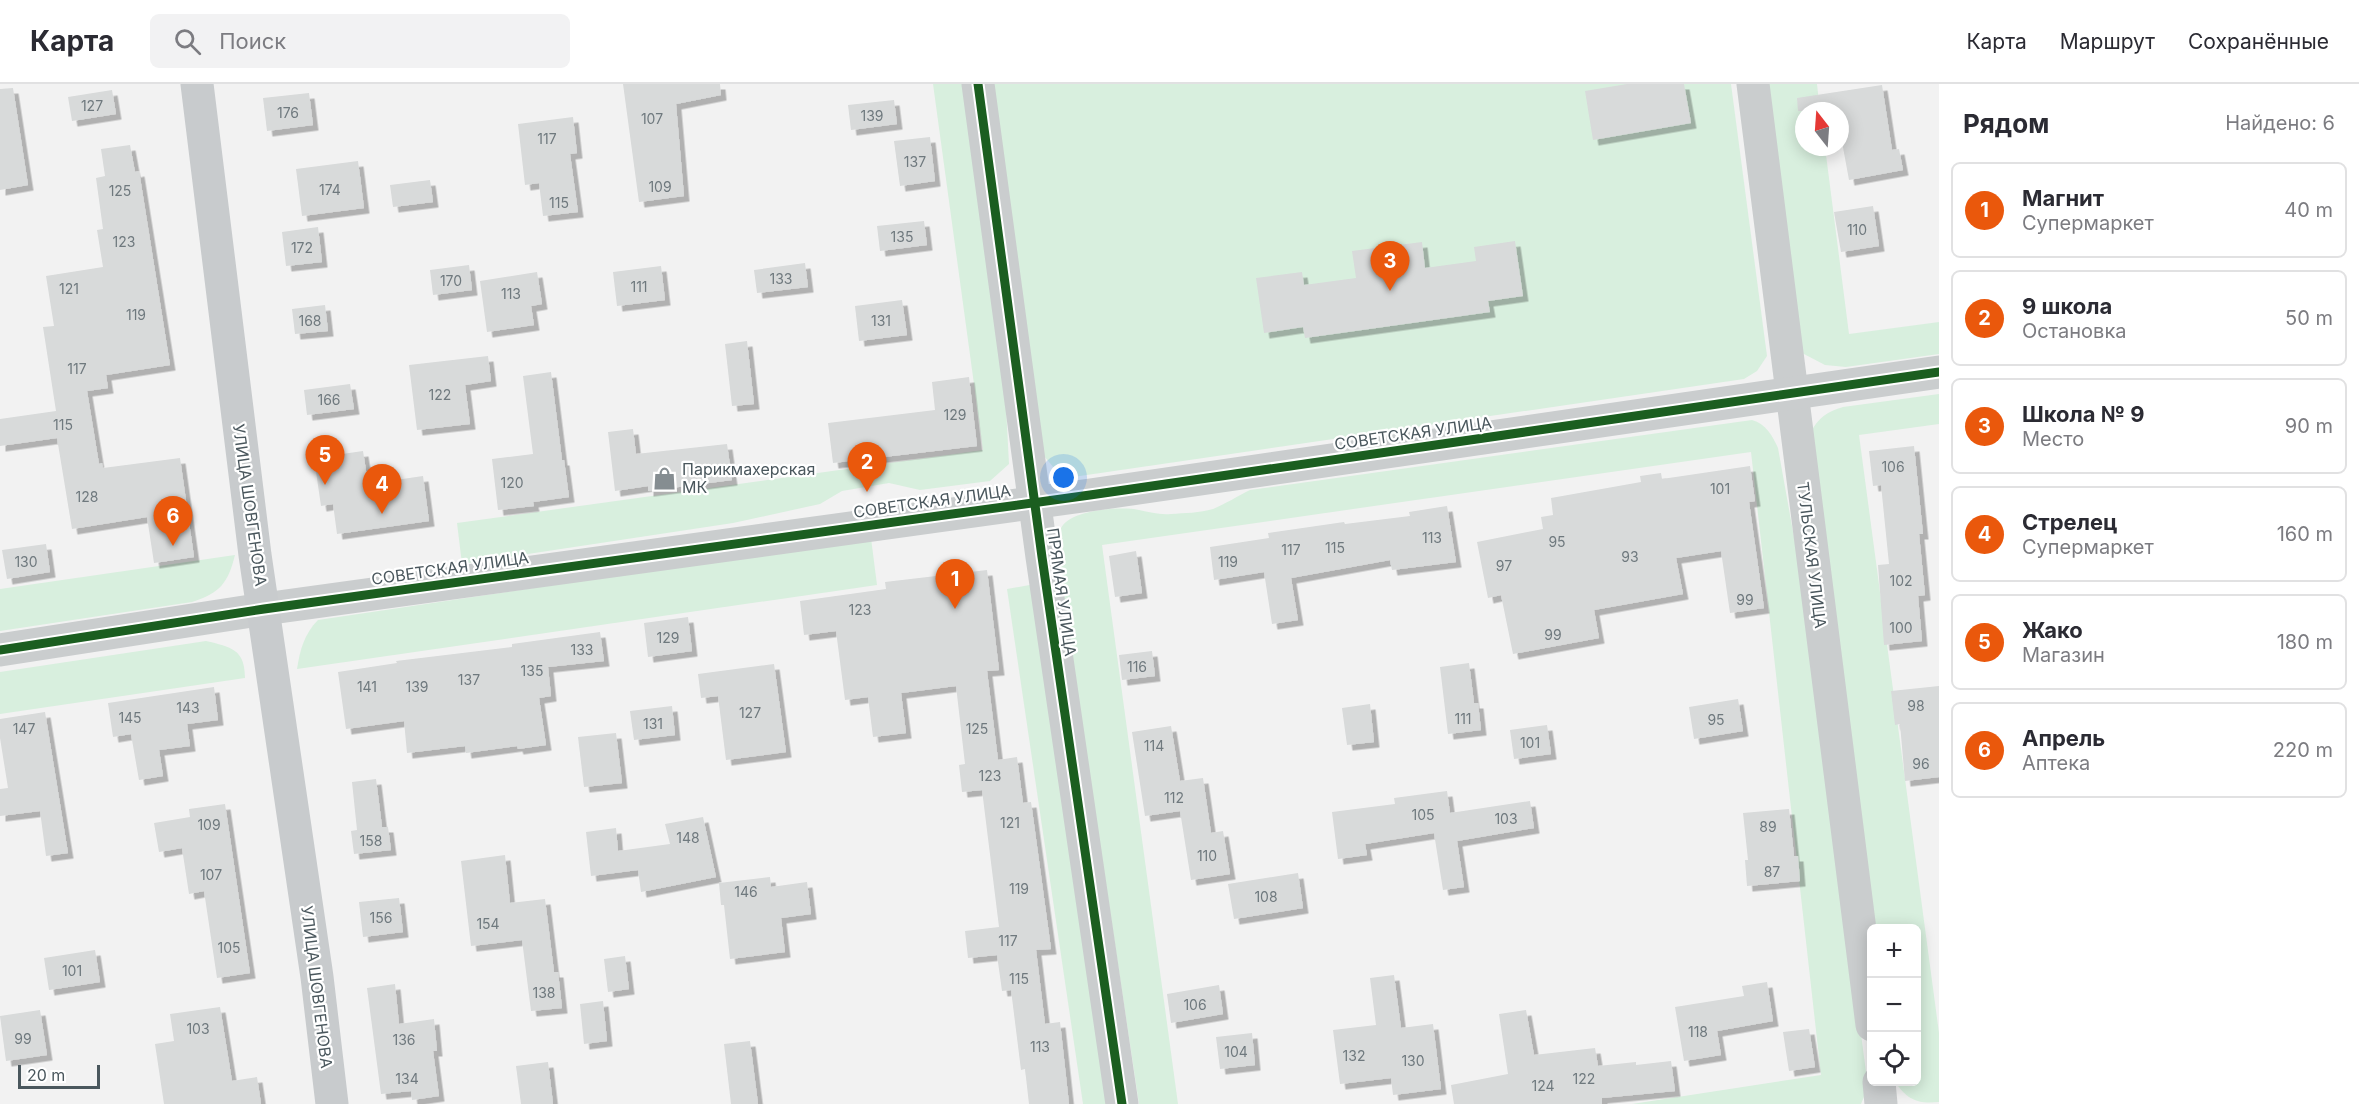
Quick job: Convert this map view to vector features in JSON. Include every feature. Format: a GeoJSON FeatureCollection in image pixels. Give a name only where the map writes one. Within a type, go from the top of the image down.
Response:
{"type":"FeatureCollection","features":[{"type":"Feature","properties":{"kind":"main road","name":"УЛИЦА ШОВГЕНОВА"},"geometry":{"type":"LineString","coordinates":[[197,84],[255,555],[317,977],[332,1104]]}},
{"type":"Feature","properties":{"kind":"street","name":"ПРЯМАЯ УЛИЦА"},"geometry":{"type":"LineString","coordinates":[[978,84],[1035,502],[1122,1104]]}},
{"type":"Feature","properties":{"kind":"street","name":"ТУЛЬСКАЯ УЛИЦА"},"geometry":{"type":"LineString","coordinates":[[1753,84],[1867,986]]}},
{"type":"Feature","properties":{"kind":"street","name":"СОВЕТСКАЯ УЛИЦА"},"geometry":{"type":"LineString","coordinates":[[0,650],[264,609],[1035,502],[1939,372]]}},
{"type":"Feature","properties":{"kind":"street"},"geometry":{"type":"LineString","coordinates":[[1879,1086],[1881,1104]]}},
{"type":"Feature","properties":{"kind":"green space"},"geometry":{"type":"Polygon","coordinates":[[[933,84],[963,84],[1004,369],[1009,464],[990,481],[920,490],[889,483],[842,491],[820,504],[733,523],[462,564],[457,523],[983,450],[933,84]]]}},
{"type":"Feature","properties":{"kind":"green space"},"geometry":{"type":"Polygon","coordinates":[[[985,84],[1731,84],[1767,356],[1757,371],[1744,379],[1073,477],[1054,468],[1044,456],[985,84]]]}},
{"type":"Feature","properties":{"kind":"green space"},"geometry":{"type":"Polygon","coordinates":[[[1764,84],[1817,84],[1819,102],[1795,102],[1795,156],[1826,156],[1849,334],[1939,322],[1939,354],[1846,367],[1825,365],[1802,353],[1764,84]]]}},
{"type":"Feature","properties":{"kind":"green space"},"geometry":{"type":"Polygon","coordinates":[[[1939,394],[1939,424],[1859,435],[1939,1033],[1939,1102],[1919,1101],[1909,1097],[1898,1086],[1921,1086],[1921,924],[1873,924],[1811,432],[1824,416],[1843,407],[1939,394]]]}},
{"type":"Feature","properties":{"kind":"green space"},"geometry":{"type":"Polygon","coordinates":[[[1752,420],[1761,424],[1768,431],[1778,448],[1799,565],[1868,1087],[1861,1104],[1632,1104],[1821,1075],[1751,452],[1102,545],[1178,1104],[1139,1104],[1056,552],[1058,535],[1063,525],[1069,520],[1098,510],[1131,509],[1159,514],[1197,512],[1213,509],[1250,490],[1752,420]]]}},
{"type":"Feature","properties":{"kind":"green space"},"geometry":{"type":"Polygon","coordinates":[[[871,538],[877,585],[297,669],[303,643],[318,620],[871,538]]]}},
{"type":"Feature","properties":{"kind":"green space"},"geometry":{"type":"Polygon","coordinates":[[[235,555],[226,580],[221,586],[210,595],[192,602],[0,631],[0,589],[235,555]]]}},
{"type":"Feature","properties":{"kind":"green space"},"geometry":{"type":"Polygon","coordinates":[[[1035,584],[1109,1104],[1083,1104],[1007,589],[1035,584]]]}},
{"type":"Feature","properties":{"kind":"green space"},"geometry":{"type":"Polygon","coordinates":[[[206,641],[235,651],[242,661],[245,678],[0,714],[0,672],[206,641]]]}},
{"type":"Feature","properties":{"kind":"building"},"geometry":{"type":"Polygon","coordinates":[[[623,84],[720,84],[721,95],[676,104],[684,196],[639,202],[623,84]]]}},
{"type":"Feature","properties":{"kind":"building"},"geometry":{"type":"Polygon","coordinates":[[[1627,84],[1684,84],[1691,123],[1593,140],[1585,91],[1627,84]]]}},
{"type":"Feature","properties":{"kind":"building"},"geometry":{"type":"Polygon","coordinates":[[[1882,85],[1892,150],[1899,149],[1903,170],[1849,180],[1845,156],[1849,156],[1849,102],[1797,102],[1797,98],[1882,85]]]}},
{"type":"Feature","properties":{"kind":"building"},"geometry":{"type":"Polygon","coordinates":[[[13,88],[28,185],[0,190],[0,89],[13,88]]]}},
{"type":"Feature","properties":{"kind":"building"},"geometry":{"type":"Polygon","coordinates":[[[112,90],[116,114],[72,121],[68,97],[112,90]]]}},
{"type":"Feature","properties":{"kind":"building"},"geometry":{"type":"Polygon","coordinates":[[[309,93],[313,125],[267,131],[263,98],[309,93]]]}},
{"type":"Feature","properties":{"kind":"building"},"geometry":{"type":"Polygon","coordinates":[[[894,100],[897,124],[851,130],[848,105],[894,100]]]}},
{"type":"Feature","properties":{"kind":"building"},"geometry":{"type":"Polygon","coordinates":[[[573,117],[577,153],[570,154],[578,212],[543,216],[539,183],[525,185],[518,124],[573,117]]]}},
{"type":"Feature","properties":{"kind":"building"},"geometry":{"type":"Polygon","coordinates":[[[930,137],[935,181],[900,186],[894,141],[930,137]]]}},
{"type":"Feature","properties":{"kind":"building"},"geometry":{"type":"Polygon","coordinates":[[[130,145],[135,172],[139,171],[170,365],[106,375],[108,388],[87,391],[99,464],[102,463],[103,468],[180,458],[194,557],[154,563],[147,517],[72,529],[57,438],[0,446],[0,419],[56,411],[43,327],[54,326],[46,276],[103,267],[97,230],[103,229],[96,178],[105,176],[101,149],[130,145]]]}},
{"type":"Feature","properties":{"kind":"building"},"geometry":{"type":"Polygon","coordinates":[[[358,161],[364,208],[302,216],[296,169],[358,161]]]}},
{"type":"Feature","properties":{"kind":"building"},"geometry":{"type":"Polygon","coordinates":[[[430,180],[433,202],[393,207],[390,185],[430,180]]]}},
{"type":"Feature","properties":{"kind":"building"},"geometry":{"type":"Polygon","coordinates":[[[1873,206],[1879,246],[1841,252],[1834,212],[1873,206]]]}},
{"type":"Feature","properties":{"kind":"building"},"geometry":{"type":"Polygon","coordinates":[[[924,221],[927,245],[880,251],[877,226],[924,221]]]}},
{"type":"Feature","properties":{"kind":"building"},"geometry":{"type":"Polygon","coordinates":[[[318,227],[322,262],[286,266],[282,232],[318,227]]]}},
{"type":"Feature","properties":{"kind":"building"},"geometry":{"type":"Polygon","coordinates":[[[1515,241],[1523,296],[1488,301],[1490,312],[1305,338],[1303,327],[1264,333],[1256,278],[1302,272],[1304,285],[1356,278],[1352,251],[1422,242],[1425,268],[1476,261],[1474,247],[1515,241]]]}},
{"type":"Feature","properties":{"kind":"building"},"geometry":{"type":"Polygon","coordinates":[[[805,263],[808,287],[757,293],[754,270],[805,263]]]}},
{"type":"Feature","properties":{"kind":"building"},"geometry":{"type":"Polygon","coordinates":[[[469,265],[472,290],[433,295],[430,270],[469,265]]]}},
{"type":"Feature","properties":{"kind":"building"},"geometry":{"type":"Polygon","coordinates":[[[661,266],[665,300],[617,306],[613,272],[661,266]]]}},
{"type":"Feature","properties":{"kind":"building"},"geometry":{"type":"Polygon","coordinates":[[[537,272],[542,304],[531,306],[534,325],[487,332],[480,281],[537,272]]]}},
{"type":"Feature","properties":{"kind":"building"},"geometry":{"type":"Polygon","coordinates":[[[902,300],[907,335],[859,341],[855,306],[902,300]]]}},
{"type":"Feature","properties":{"kind":"building"},"geometry":{"type":"Polygon","coordinates":[[[325,305],[328,331],[295,334],[292,309],[325,305]]]}},
{"type":"Feature","properties":{"kind":"building"},"geometry":{"type":"Polygon","coordinates":[[[747,341],[754,404],[732,406],[725,344],[747,341]]]}},
{"type":"Feature","properties":{"kind":"building"},"geometry":{"type":"Polygon","coordinates":[[[488,356],[491,381],[465,385],[470,424],[417,430],[409,365],[488,356]]]}},
{"type":"Feature","properties":{"kind":"building"},"geometry":{"type":"Polygon","coordinates":[[[551,372],[569,497],[533,502],[534,506],[498,510],[492,459],[533,454],[523,376],[551,372]]]}},
{"type":"Feature","properties":{"kind":"building"},"geometry":{"type":"Polygon","coordinates":[[[969,377],[977,446],[833,463],[828,423],[935,410],[932,382],[969,377]]]}},
{"type":"Feature","properties":{"kind":"building"},"geometry":{"type":"Polygon","coordinates":[[[350,384],[354,409],[307,415],[304,390],[350,384]]]}},
{"type":"Feature","properties":{"kind":"building"},"geometry":{"type":"Polygon","coordinates":[[[633,429],[636,454],[727,444],[732,480],[648,491],[648,486],[615,491],[608,432],[633,429]]]}},
{"type":"Feature","properties":{"kind":"building"},"geometry":{"type":"Polygon","coordinates":[[[1914,446],[1923,534],[1919,534],[1925,595],[1918,596],[1922,641],[1884,645],[1878,565],[1889,564],[1881,485],[1873,486],[1869,451],[1914,446]]]}},
{"type":"Feature","properties":{"kind":"building"},"geometry":{"type":"Polygon","coordinates":[[[363,451],[368,484],[423,476],[429,521],[337,534],[333,504],[321,506],[314,458],[363,451]]]}},
{"type":"Feature","properties":{"kind":"building"},"geometry":{"type":"Polygon","coordinates":[[[1750,466],[1755,501],[1749,502],[1764,608],[1730,613],[1721,551],[1676,558],[1683,594],[1594,610],[1599,638],[1513,654],[1501,595],[1488,598],[1477,542],[1543,529],[1541,517],[1553,515],[1551,498],[1641,482],[1640,476],[1661,473],[1662,479],[1750,466]]]}},
{"type":"Feature","properties":{"kind":"building"},"geometry":{"type":"Polygon","coordinates":[[[1447,506],[1456,562],[1392,570],[1390,560],[1291,578],[1298,620],[1272,624],[1264,572],[1214,580],[1210,547],[1269,538],[1268,533],[1344,522],[1345,524],[1410,516],[1409,512],[1447,506]]]}},
{"type":"Feature","properties":{"kind":"building"},"geometry":{"type":"Polygon","coordinates":[[[46,544],[50,572],[7,579],[2,550],[46,544]]]}},
{"type":"Feature","properties":{"kind":"building"},"geometry":{"type":"Polygon","coordinates":[[[1136,551],[1142,593],[1115,597],[1109,556],[1136,551]]]}},
{"type":"Feature","properties":{"kind":"building"},"geometry":{"type":"Polygon","coordinates":[[[987,570],[999,670],[987,671],[998,760],[1017,757],[1023,803],[1031,802],[1051,949],[1036,950],[1045,1024],[1060,1022],[1069,1104],[1029,1104],[1025,1069],[1021,1070],[1011,990],[1002,991],[997,955],[968,958],[965,931],[999,927],[982,790],[962,792],[959,765],[965,764],[956,686],[901,693],[906,733],[873,737],[868,697],[845,700],[836,631],[804,635],[800,601],[886,589],[885,582],[987,570]]]}},
{"type":"Feature","properties":{"kind":"building"},"geometry":{"type":"Polygon","coordinates":[[[688,617],[692,651],[648,657],[644,623],[688,617]]]}},
{"type":"Feature","properties":{"kind":"building"},"geometry":{"type":"Polygon","coordinates":[[[600,632],[604,661],[548,667],[551,696],[539,698],[546,745],[518,749],[517,746],[466,753],[465,746],[407,753],[404,721],[346,729],[338,672],[397,663],[396,661],[512,647],[512,644],[600,632]]]}},
{"type":"Feature","properties":{"kind":"building"},"geometry":{"type":"Polygon","coordinates":[[[1152,651],[1155,676],[1122,680],[1119,655],[1152,651]]]}},
{"type":"Feature","properties":{"kind":"building"},"geometry":{"type":"Polygon","coordinates":[[[1469,663],[1474,703],[1478,703],[1481,730],[1448,734],[1440,667],[1469,663]]]}},
{"type":"Feature","properties":{"kind":"building"},"geometry":{"type":"Polygon","coordinates":[[[774,664],[786,752],[726,760],[718,696],[701,698],[698,674],[774,664]]]}},
{"type":"Feature","properties":{"kind":"building"},"geometry":{"type":"Polygon","coordinates":[[[1939,686],[1939,777],[1905,781],[1900,724],[1895,725],[1891,691],[1939,686]]]}},
{"type":"Feature","properties":{"kind":"building"},"geometry":{"type":"Polygon","coordinates":[[[214,687],[218,720],[187,724],[190,746],[159,750],[163,776],[139,780],[131,734],[113,737],[108,703],[214,687]]]}},
{"type":"Feature","properties":{"kind":"building"},"geometry":{"type":"Polygon","coordinates":[[[1738,699],[1743,731],[1694,739],[1689,707],[1738,699]]]}},
{"type":"Feature","properties":{"kind":"building"},"geometry":{"type":"Polygon","coordinates":[[[1370,704],[1374,742],[1347,745],[1342,708],[1370,704]]]}},
{"type":"Feature","properties":{"kind":"building"},"geometry":{"type":"Polygon","coordinates":[[[672,706],[675,735],[634,740],[630,711],[672,706]]]}},
{"type":"Feature","properties":{"kind":"building"},"geometry":{"type":"Polygon","coordinates":[[[45,712],[68,853],[46,856],[40,811],[0,816],[0,789],[8,788],[0,738],[0,719],[45,712]]]}},
{"type":"Feature","properties":{"kind":"building"},"geometry":{"type":"Polygon","coordinates":[[[1547,725],[1551,754],[1514,759],[1510,730],[1547,725]]]}},
{"type":"Feature","properties":{"kind":"building"},"geometry":{"type":"Polygon","coordinates":[[[1171,726],[1180,781],[1203,778],[1211,833],[1223,831],[1230,874],[1191,880],[1180,811],[1145,816],[1132,732],[1171,726]]]}},
{"type":"Feature","properties":{"kind":"building"},"geometry":{"type":"Polygon","coordinates":[[[616,733],[622,783],[584,787],[578,737],[616,733]]]}},
{"type":"Feature","properties":{"kind":"building"},"geometry":{"type":"Polygon","coordinates":[[[376,779],[382,827],[388,827],[391,850],[354,854],[351,831],[357,830],[352,782],[376,779]]]}},
{"type":"Feature","properties":{"kind":"building"},"geometry":{"type":"Polygon","coordinates":[[[1447,791],[1450,813],[1530,801],[1534,828],[1457,841],[1464,887],[1443,890],[1434,833],[1365,844],[1367,855],[1338,859],[1332,812],[1395,804],[1394,798],[1447,791]]]}},
{"type":"Feature","properties":{"kind":"building"},"geometry":{"type":"Polygon","coordinates":[[[225,804],[250,973],[217,978],[204,891],[189,894],[182,848],[159,852],[154,823],[190,817],[189,809],[225,804]]]}},
{"type":"Feature","properties":{"kind":"building"},"geometry":{"type":"Polygon","coordinates":[[[1789,809],[1794,856],[1798,856],[1800,881],[1747,886],[1745,860],[1748,860],[1743,813],[1789,809]]]}},
{"type":"Feature","properties":{"kind":"building"},"geometry":{"type":"Polygon","coordinates":[[[703,817],[716,877],[641,892],[638,870],[591,876],[586,832],[616,828],[618,851],[670,844],[665,824],[703,817]]]}},
{"type":"Feature","properties":{"kind":"building"},"geometry":{"type":"Polygon","coordinates":[[[505,855],[510,903],[545,899],[554,972],[558,972],[562,1008],[531,1011],[522,940],[471,946],[461,861],[505,855]]]}},
{"type":"Feature","properties":{"kind":"building"},"geometry":{"type":"Polygon","coordinates":[[[1298,873],[1303,908],[1234,919],[1228,884],[1298,873]]]}},
{"type":"Feature","properties":{"kind":"building"},"geometry":{"type":"Polygon","coordinates":[[[770,877],[771,887],[807,882],[811,914],[781,918],[785,952],[730,959],[719,883],[770,877]]]}},
{"type":"Feature","properties":{"kind":"building"},"geometry":{"type":"Polygon","coordinates":[[[399,898],[403,932],[363,937],[359,902],[399,898]]]}},
{"type":"Feature","properties":{"kind":"building"},"geometry":{"type":"Polygon","coordinates":[[[95,950],[100,982],[49,990],[44,958],[95,950]]]}},
{"type":"Feature","properties":{"kind":"building"},"geometry":{"type":"Polygon","coordinates":[[[625,956],[629,989],[608,992],[604,959],[625,956]]]}},
{"type":"Feature","properties":{"kind":"building"},"geometry":{"type":"Polygon","coordinates":[[[1394,975],[1401,1028],[1433,1024],[1441,1089],[1393,1095],[1391,1078],[1340,1084],[1333,1030],[1376,1025],[1370,978],[1394,975]]]}},
{"type":"Feature","properties":{"kind":"building"},"geometry":{"type":"Polygon","coordinates":[[[1767,982],[1773,1021],[1717,1031],[1721,1055],[1684,1061],[1675,1007],[1744,996],[1742,986],[1767,982]]]}},
{"type":"Feature","properties":{"kind":"building"},"geometry":{"type":"Polygon","coordinates":[[[395,984],[399,1024],[434,1019],[437,1051],[433,1051],[439,1096],[412,1100],[411,1091],[381,1094],[367,988],[395,984]]]}},
{"type":"Feature","properties":{"kind":"building"},"geometry":{"type":"Polygon","coordinates":[[[1219,985],[1223,1014],[1171,1023],[1167,994],[1219,985]]]}},
{"type":"Feature","properties":{"kind":"building"},"geometry":{"type":"Polygon","coordinates":[[[603,1001],[607,1041],[584,1044],[580,1004],[603,1001]]]}},
{"type":"Feature","properties":{"kind":"building"},"geometry":{"type":"Polygon","coordinates":[[[220,1007],[232,1081],[257,1077],[261,1104],[164,1104],[155,1044],[174,1041],[170,1014],[220,1007]]]}},
{"type":"Feature","properties":{"kind":"building"},"geometry":{"type":"Polygon","coordinates":[[[40,1010],[47,1055],[6,1061],[0,1016],[40,1010]]]}},
{"type":"Feature","properties":{"kind":"building"},"geometry":{"type":"Polygon","coordinates":[[[1526,1010],[1534,1055],[1595,1048],[1598,1066],[1671,1061],[1675,1091],[1602,1098],[1602,1104],[1454,1104],[1451,1085],[1508,1074],[1499,1014],[1526,1010]]]}},
{"type":"Feature","properties":{"kind":"building"},"geometry":{"type":"Polygon","coordinates":[[[1809,1029],[1815,1067],[1789,1071],[1783,1032],[1809,1029]]]}},
{"type":"Feature","properties":{"kind":"building"},"geometry":{"type":"Polygon","coordinates":[[[1252,1033],[1255,1065],[1220,1069],[1216,1037],[1252,1033]]]}},
{"type":"Feature","properties":{"kind":"building"},"geometry":{"type":"Polygon","coordinates":[[[750,1041],[758,1104],[731,1104],[724,1044],[750,1041]]]}},
{"type":"Feature","properties":{"kind":"building"},"geometry":{"type":"Polygon","coordinates":[[[548,1062],[553,1104],[521,1104],[516,1066],[548,1062]]]}},
{"type":"Feature","properties":{"kind":"cycle path"},"geometry":{"type":"LineString","coordinates":[[978,84],[1042,557],[1122,1104]]}},
{"type":"Feature","properties":{"kind":"cycle path"},"geometry":{"type":"LineString","coordinates":[[0,650],[264,609],[1090,495],[1939,372]]}},
{"type":"Feature","properties":{"kind":"place","name":"Школа № 9"},"geometry":{"type":"Point","coordinates":[1390,291]}},
{"type":"Feature","properties":{"kind":"place","name":"Парикмахерская МК"},"geometry":{"type":"Point","coordinates":[664,478]}},
{"type":"Feature","properties":{"kind":"place","name":"Жако"},"geometry":{"type":"Point","coordinates":[325,485]}},
{"type":"Feature","properties":{"kind":"place","name":"9 школа"},"geometry":{"type":"Point","coordinates":[867,492]}},
{"type":"Feature","properties":{"kind":"place","name":"Стрелец"},"geometry":{"type":"Point","coordinates":[382,514]}},
{"type":"Feature","properties":{"kind":"place","name":"Апрель"},"geometry":{"type":"Point","coordinates":[173,546]}},
{"type":"Feature","properties":{"kind":"place","name":"Магнит"},"geometry":{"type":"Point","coordinates":[955,609]}}]}
